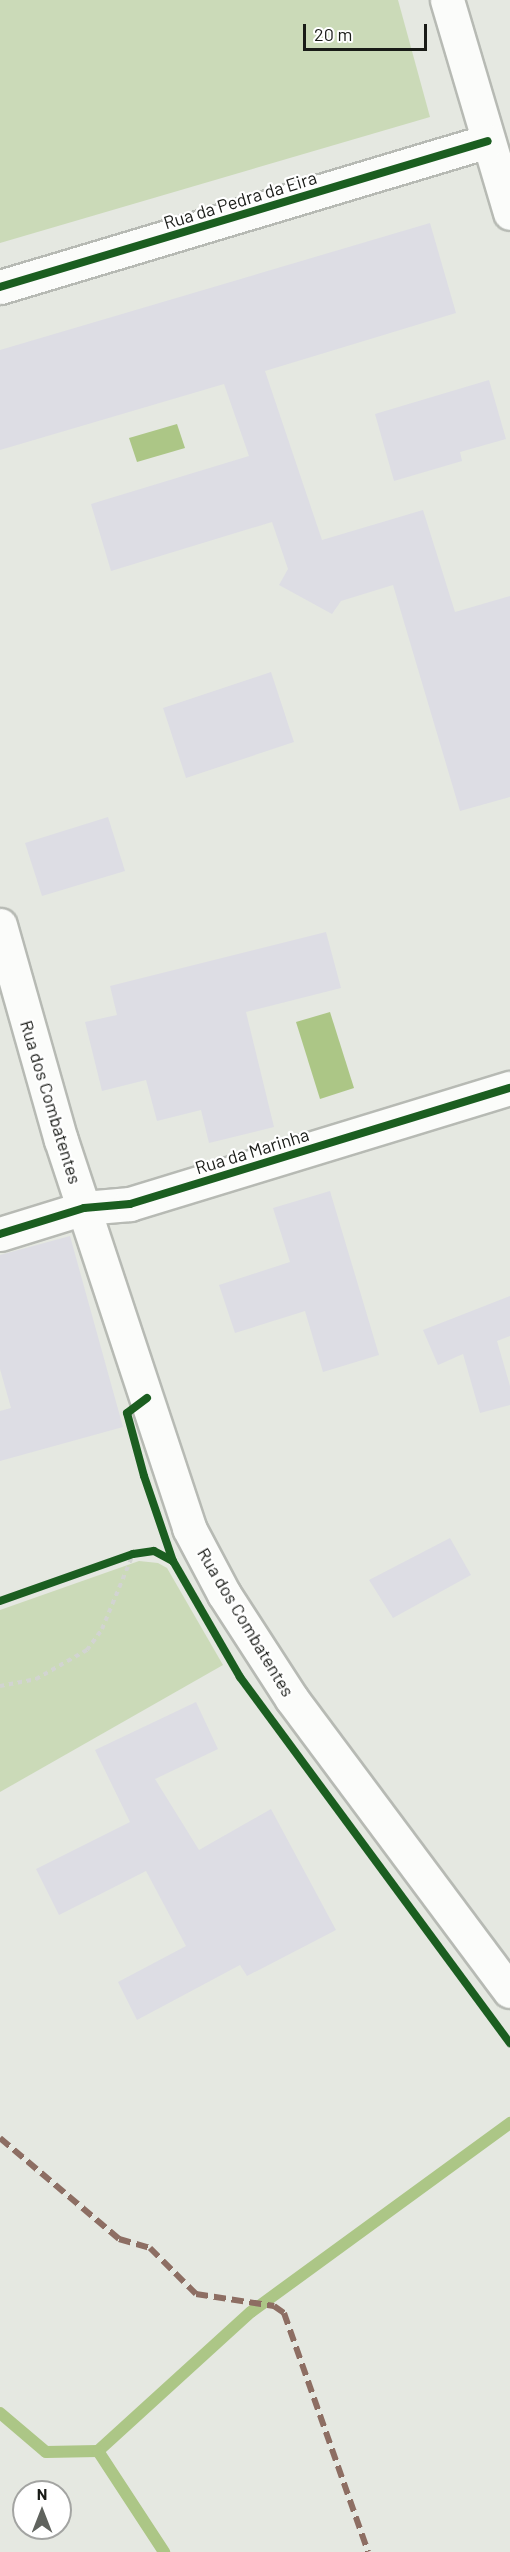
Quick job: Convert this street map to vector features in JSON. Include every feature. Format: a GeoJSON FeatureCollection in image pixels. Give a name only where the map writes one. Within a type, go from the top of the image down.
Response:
{"type":"FeatureCollection","features":[{"type":"Feature","properties":{"kind":"street"},"geometry":{"type":"LineString","coordinates":[[447,0],[510,213]]}},
{"type":"Feature","properties":{"kind":"street","name":"Rua da Pedra da Eira"},"geometry":{"type":"LineString","coordinates":[[0,287],[488,141]]}},
{"type":"Feature","properties":{"kind":"street","name":"Rua dos Combatentes"},"geometry":{"type":"LineString","coordinates":[[0,925],[2,940],[50,1101],[189,1528],[224,1594],[292,1699],[510,1991]]}},
{"type":"Feature","properties":{"kind":"street","name":"Rua da Marinha"},"geometry":{"type":"LineString","coordinates":[[0,1234],[84,1208],[130,1203],[510,1088]]}},
{"type":"Feature","properties":{"kind":"path"},"geometry":{"type":"LineString","coordinates":[[122,1558],[144,1552]]}},
{"type":"Feature","properties":{"kind":"path"},"geometry":{"type":"LineString","coordinates":[[0,1686],[36,1679],[87,1650],[102,1629],[133,1554]]}},
{"type":"Feature","properties":{"kind":"shaded area"},"geometry":{"type":"Polygon","coordinates":[[[0,0],[398,0],[430,117],[0,243],[0,0]]]}},
{"type":"Feature","properties":{"kind":"shaded area"},"geometry":{"type":"Polygon","coordinates":[[[177,424],[185,448],[137,462],[129,438],[177,424]]]}},
{"type":"Feature","properties":{"kind":"shaded area"},"geometry":{"type":"Polygon","coordinates":[[[330,1012],[354,1088],[320,1099],[296,1022],[330,1012]]]}},
{"type":"Feature","properties":{"kind":"shaded area"},"geometry":{"type":"Polygon","coordinates":[[[139,1561],[158,1563],[167,1568],[223,1665],[0,1792],[0,1610],[139,1561]]]}},
{"type":"Feature","properties":{"kind":"building"},"geometry":{"type":"Polygon","coordinates":[[[430,223],[456,313],[265,371],[322,540],[423,510],[455,612],[510,596],[510,797],[460,811],[393,585],[341,601],[332,614],[279,585],[288,569],[272,522],[111,571],[91,504],[249,456],[224,384],[0,450],[0,350],[430,223]]]}},
{"type":"Feature","properties":{"kind":"building"},"geometry":{"type":"Polygon","coordinates":[[[489,380],[506,439],[460,452],[462,461],[394,481],[375,414],[489,380]]]}},
{"type":"Feature","properties":{"kind":"building"},"geometry":{"type":"Polygon","coordinates":[[[271,672],[294,742],[186,778],[163,708],[271,672]]]}},
{"type":"Feature","properties":{"kind":"building"},"geometry":{"type":"Polygon","coordinates":[[[108,817],[125,871],[42,896],[25,843],[108,817]]]}},
{"type":"Feature","properties":{"kind":"building"},"geometry":{"type":"Polygon","coordinates":[[[326,932],[341,988],[246,1012],[274,1127],[209,1143],[201,1110],[157,1121],[146,1080],[102,1091],[85,1022],[117,1015],[110,986],[326,932]]]}},
{"type":"Feature","properties":{"kind":"building"},"geometry":{"type":"Polygon","coordinates":[[[330,1191],[379,1355],[323,1372],[305,1311],[235,1333],[219,1285],[290,1262],[273,1208],[330,1191]]]}},
{"type":"Feature","properties":{"kind":"building"},"geometry":{"type":"Polygon","coordinates":[[[70,1236],[123,1427],[0,1461],[0,1411],[11,1408],[0,1369],[0,1255],[70,1236]]]}},
{"type":"Feature","properties":{"kind":"building"},"geometry":{"type":"Polygon","coordinates":[[[510,1296],[510,1336],[497,1341],[510,1386],[510,1405],[480,1413],[463,1354],[438,1365],[423,1330],[510,1296]]]}},
{"type":"Feature","properties":{"kind":"building"},"geometry":{"type":"Polygon","coordinates":[[[450,1538],[471,1575],[393,1618],[369,1580],[450,1538]]]}},
{"type":"Feature","properties":{"kind":"building"},"geometry":{"type":"Polygon","coordinates":[[[196,1702],[218,1749],[155,1779],[199,1850],[271,1809],[336,1930],[247,1976],[240,1965],[137,2020],[118,1982],[186,1946],[146,1871],[59,1915],[36,1869],[130,1822],[95,1750],[196,1702]]]}},
{"type":"Feature","properties":{"kind":"waterway"},"geometry":{"type":"LineString","coordinates":[[0,2413],[46,2452],[98,2451],[251,2312],[510,2123]]}},
{"type":"Feature","properties":{"kind":"waterway"},"geometry":{"type":"LineString","coordinates":[[98,2451],[164,2552]]}},
{"type":"Feature","properties":{"kind":"marked path"},"geometry":{"type":"LineString","coordinates":[[0,2138],[119,2239],[150,2248],[196,2294],[274,2306],[284,2313],[368,2552]]}},
{"type":"Feature","properties":{"kind":"cycle path"},"geometry":{"type":"LineString","coordinates":[[0,287],[488,141]]}},
{"type":"Feature","properties":{"kind":"cycle path"},"geometry":{"type":"LineString","coordinates":[[0,1234],[84,1208],[130,1204],[510,1088]]}},
{"type":"Feature","properties":{"kind":"cycle path"},"geometry":{"type":"LineString","coordinates":[[147,1398],[127,1413],[144,1476],[173,1561],[240,1677],[510,2043]]}},
{"type":"Feature","properties":{"kind":"cycle path"},"geometry":{"type":"LineString","coordinates":[[0,1601],[133,1554],[154,1551],[173,1561]]}}]}
